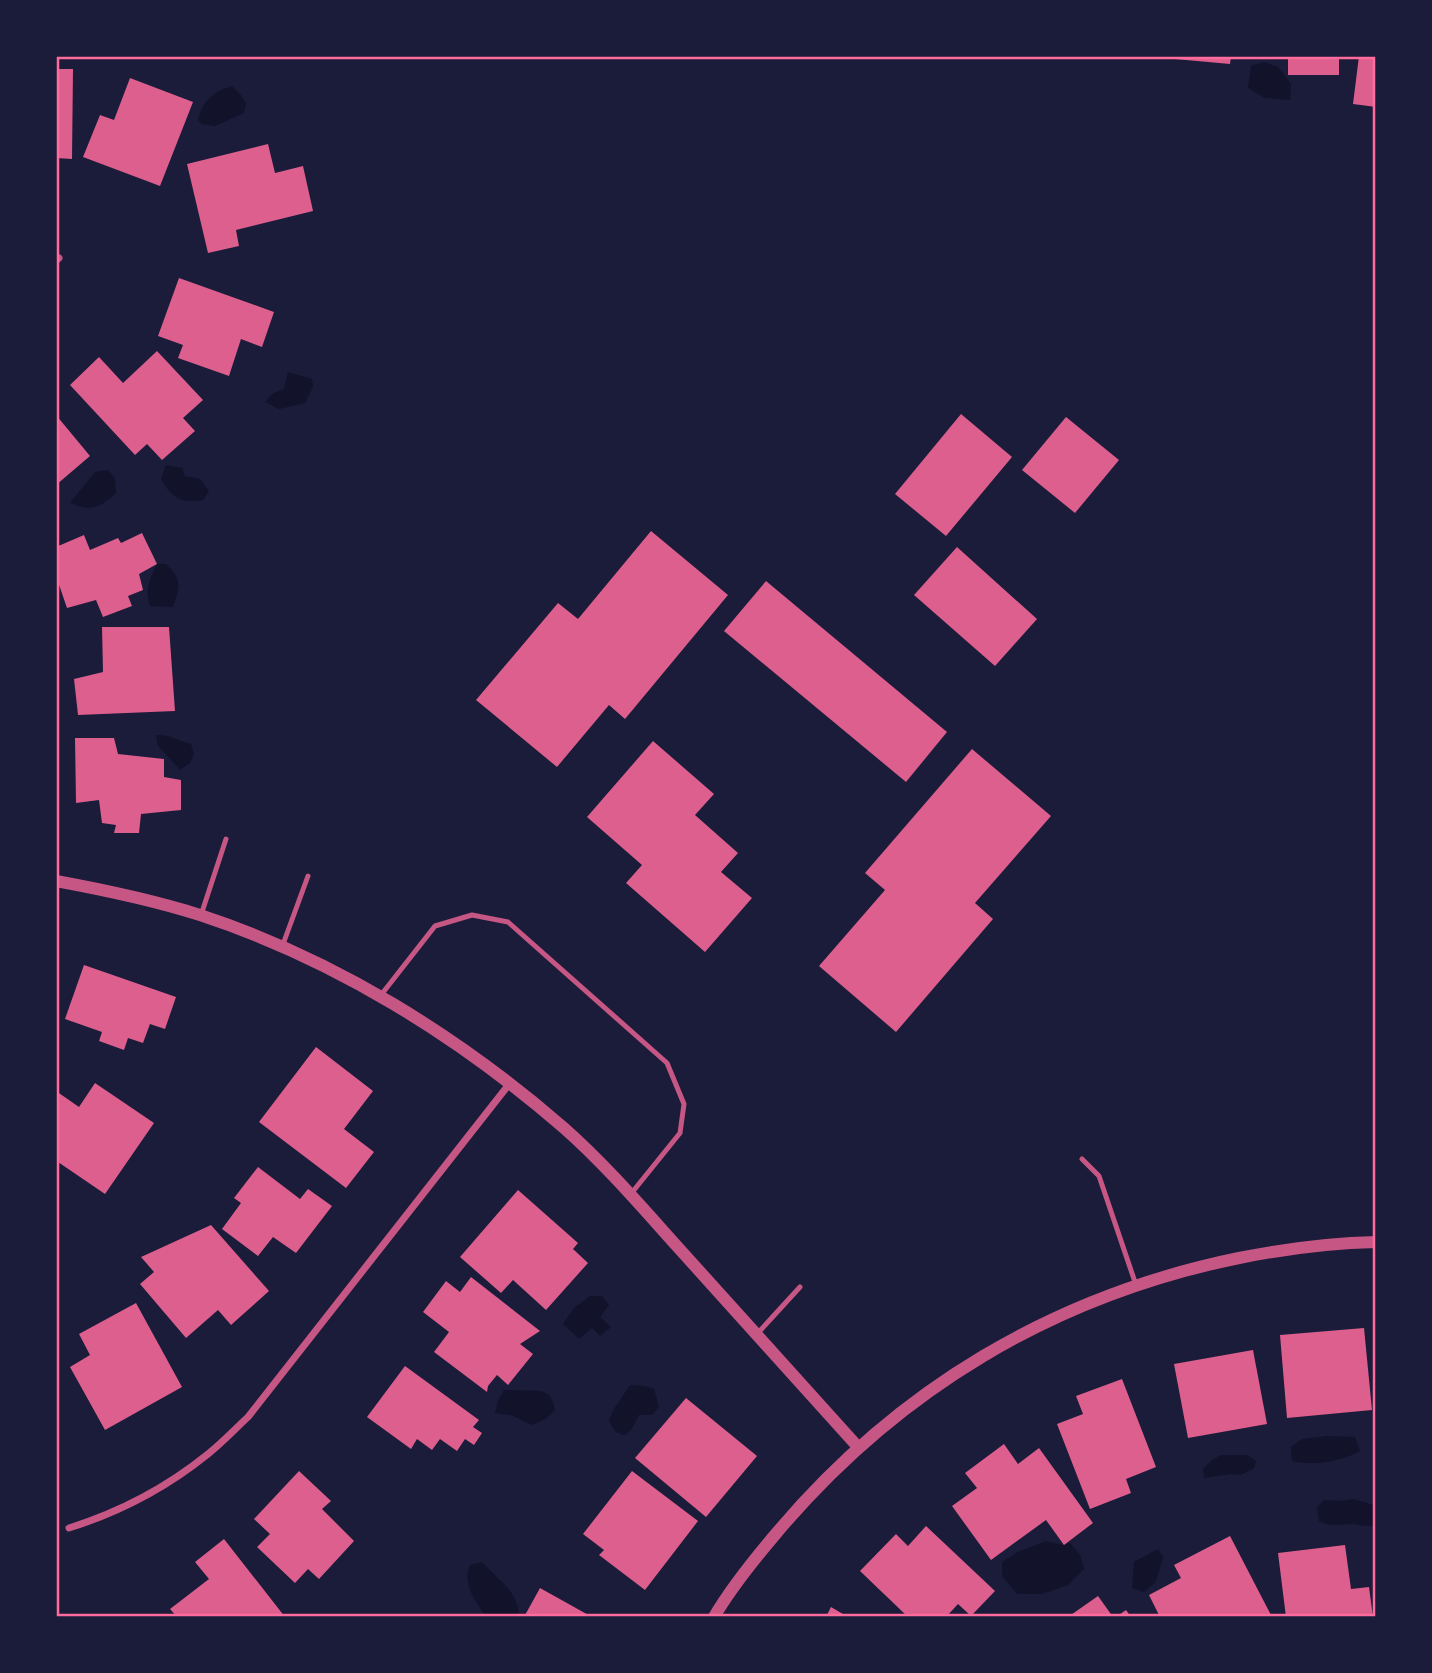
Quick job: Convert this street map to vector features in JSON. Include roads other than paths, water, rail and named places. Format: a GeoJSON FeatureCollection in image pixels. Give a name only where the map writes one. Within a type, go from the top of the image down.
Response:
{"type":"FeatureCollection","features":[{"type":"Feature","properties":{"kind":"street"},"geometry":{"type":"LineString","coordinates":[[56,881],[127,895],[201,915],[282,947],[361,985],[423,1021],[510,1083],[565,1129],[617,1180],[858,1447]]}},
{"type":"Feature","properties":{"kind":"street"},"geometry":{"type":"LineString","coordinates":[[69,1528],[120,1510],[166,1485],[209,1454],[248,1417],[510,1083]]}},
{"type":"Feature","properties":{"kind":"street"},"geometry":{"type":"LineString","coordinates":[[714,1617],[747,1568],[794,1512],[858,1447],[939,1383],[988,1353],[1037,1326],[1114,1292],[1195,1267],[1278,1250],[1376,1242]]}},
{"type":"Feature","properties":{"kind":"lane"},"geometry":{"type":"LineString","coordinates":[[201,915],[226,839]]}},
{"type":"Feature","properties":{"kind":"lane"},"geometry":{"type":"LineString","coordinates":[[282,947],[308,876]]}},
{"type":"Feature","properties":{"kind":"lane"},"geometry":{"type":"LineString","coordinates":[[380,996],[435,926],[472,915],[508,922],[667,1063],[684,1104],[680,1133],[630,1195]]}},
{"type":"Feature","properties":{"kind":"lane"},"geometry":{"type":"LineString","coordinates":[[1082,1159],[1100,1176],[1136,1286]]}},
{"type":"Feature","properties":{"kind":"lane"},"geometry":{"type":"LineString","coordinates":[[756,1335],[800,1287]]}}]}
